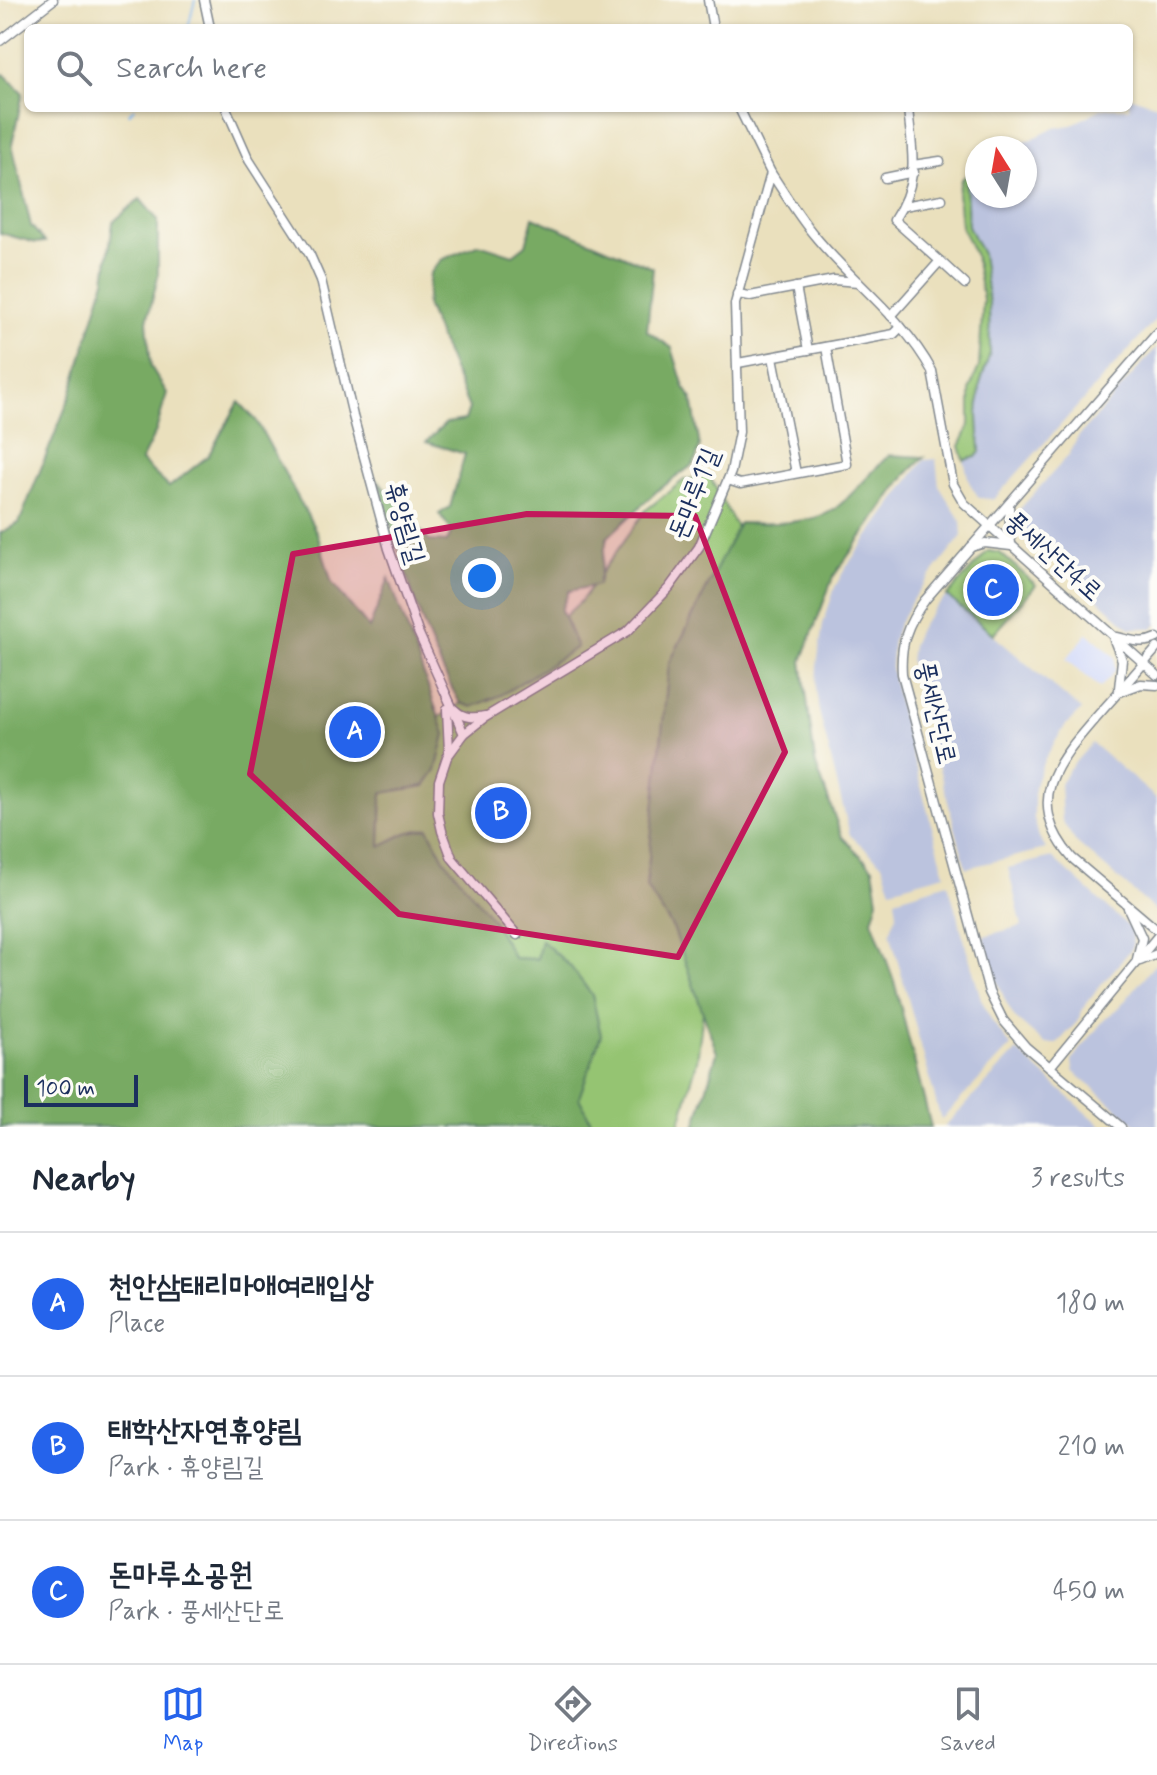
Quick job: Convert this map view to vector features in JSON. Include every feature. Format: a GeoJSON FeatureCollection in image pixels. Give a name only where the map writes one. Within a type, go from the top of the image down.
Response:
{"type":"FeatureCollection","features":[{"type":"Feature","properties":{"kind":"street"},"geometry":{"type":"LineString","coordinates":[[0,41],[53,0]]}},
{"type":"Feature","properties":{"kind":"street"},"geometry":{"type":"LineString","coordinates":[[204,0],[209,24]]}},
{"type":"Feature","properties":{"kind":"street"},"geometry":{"type":"LineString","coordinates":[[708,0],[712,24]]}},
{"type":"Feature","properties":{"kind":"street","name":"휴양림길"},"geometry":{"type":"LineString","coordinates":[[228,112],[249,160],[310,255],[321,280],[389,549],[418,632],[464,734]]}},
{"type":"Feature","properties":{"kind":"street"},"geometry":{"type":"LineString","coordinates":[[741,112],[771,173]]}},
{"type":"Feature","properties":{"kind":"street"},"geometry":{"type":"LineString","coordinates":[[908,112],[914,169],[904,206],[894,220],[965,284]]}},
{"type":"Feature","properties":{"kind":"street"},"geometry":{"type":"LineString","coordinates":[[885,178],[940,161]]}},
{"type":"Feature","properties":{"kind":"street","name":"풍세산단4로"},"geometry":{"type":"LineString","coordinates":[[771,173],[814,235],[910,337],[932,371],[953,484],[964,503],[1157,675]]}},
{"type":"Feature","properties":{"kind":"street","name":"돈마루1길"},"geometry":{"type":"LineString","coordinates":[[464,734],[487,716],[628,631],[669,588],[699,547],[728,480],[739,432],[735,304],[771,173]]}},
{"type":"Feature","properties":{"kind":"street"},"geometry":{"type":"LineString","coordinates":[[763,208],[770,198],[791,203]]}},
{"type":"Feature","properties":{"kind":"street"},"geometry":{"type":"LineString","coordinates":[[904,206],[942,199]]}},
{"type":"Feature","properties":{"kind":"street"},"geometry":{"type":"LineString","coordinates":[[834,280],[837,260]]}},
{"type":"Feature","properties":{"kind":"street"},"geometry":{"type":"LineString","coordinates":[[891,316],[940,261]]}},
{"type":"Feature","properties":{"kind":"street"},"geometry":{"type":"LineString","coordinates":[[737,294],[750,296],[834,280],[859,282]]}},
{"type":"Feature","properties":{"kind":"street"},"geometry":{"type":"LineString","coordinates":[[796,287],[808,350]]}},
{"type":"Feature","properties":{"kind":"street"},"geometry":{"type":"LineString","coordinates":[[738,363],[894,334],[901,327]]}},
{"type":"Feature","properties":{"kind":"street","name":"풍세산단로"},"geometry":{"type":"LineString","coordinates":[[1121,1127],[1026,1047],[1003,1020],[989,992],[902,674],[901,653],[904,635],[914,615],[1157,333]]}},
{"type":"Feature","properties":{"kind":"street"},"geometry":{"type":"LineString","coordinates":[[728,480],[740,484],[847,464],[826,347]]}},
{"type":"Feature","properties":{"kind":"street"},"geometry":{"type":"LineString","coordinates":[[773,357],[796,473]]}},
{"type":"Feature","properties":{"kind":"street"},"geometry":{"type":"LineString","coordinates":[[971,547],[985,543],[1011,546],[1009,504]]}},
{"type":"Feature","properties":{"kind":"street"},"geometry":{"type":"LineString","coordinates":[[1112,636],[1137,642],[1157,638]]}},
{"type":"Feature","properties":{"kind":"street"},"geometry":{"type":"LineString","coordinates":[[1112,636],[1122,660],[1118,692]]}},
{"type":"Feature","properties":{"kind":"street"},"geometry":{"type":"LineString","coordinates":[[1157,648],[1057,766],[1047,800],[1048,818],[1062,846],[1157,930]]}},
{"type":"Feature","properties":{"kind":"street"},"geometry":{"type":"LineString","coordinates":[[1118,692],[1141,684],[1157,685]]}},
{"type":"Feature","properties":{"kind":"street"},"geometry":{"type":"LineString","coordinates":[[444,692],[450,720],[449,754]]}},
{"type":"Feature","properties":{"kind":"street"},"geometry":{"type":"LineString","coordinates":[[449,705],[460,715],[472,718],[487,716]]}},
{"type":"Feature","properties":{"kind":"street"},"geometry":{"type":"LineString","coordinates":[[464,734],[449,754],[439,781],[438,813],[452,858],[517,935]]}},
{"type":"Feature","properties":{"kind":"street"},"geometry":{"type":"LineString","coordinates":[[1126,904],[1142,938],[1136,963]]}},
{"type":"Feature","properties":{"kind":"street"},"geometry":{"type":"LineString","coordinates":[[1050,1067],[1157,937]]}},
{"type":"Feature","properties":{"kind":"street"},"geometry":{"type":"LineString","coordinates":[[1136,963],[1157,954]]}},
{"type":"Feature","properties":{"kind":"highlighted area"},"geometry":{"type":"Polygon","coordinates":[[[527,514],[695,516],[785,752],[678,957],[399,914],[250,774],[293,554],[527,514]]]}},
{"type":"Feature","properties":{"kind":"shaded area"},"geometry":{"type":"Polygon","coordinates":[[[1133,97],[1157,105],[1157,318],[994,499],[979,498],[969,482],[964,460],[976,457],[980,384],[990,353],[989,304],[982,254],[968,226],[967,208],[1037,208],[1037,136],[1071,125],[1095,112],[1133,112],[1133,97]]]}},
{"type":"Feature","properties":{"kind":"shaded area"},"geometry":{"type":"Polygon","coordinates":[[[1157,347],[1157,624],[1153,628],[1130,628],[1022,530],[1018,511],[1068,456],[1078,437],[1157,347]]]}},
{"type":"Feature","properties":{"kind":"shaded area"},"geometry":{"type":"Polygon","coordinates":[[[936,459],[939,486],[961,521],[962,536],[914,597],[898,625],[893,640],[891,667],[945,874],[891,889],[882,864],[850,835],[819,711],[817,665],[823,624],[835,587],[846,567],[924,460],[936,459]]]}},
{"type":"Feature","properties":{"kind":"shaded area"},"geometry":{"type":"Polygon","coordinates":[[[947,596],[1081,710],[1065,726],[1044,760],[1034,788],[1034,819],[1046,849],[966,868],[910,661],[912,645],[919,629],[947,596]]]}},
{"type":"Feature","properties":{"kind":"shaded area"},"geometry":{"type":"Polygon","coordinates":[[[1088,633],[1115,657],[1115,671],[1100,688],[1066,659],[1088,633]]]}},
{"type":"Feature","properties":{"kind":"shaded area"},"geometry":{"type":"Polygon","coordinates":[[[1092,743],[1157,799],[1157,912],[1075,841],[1062,821],[1060,784],[1092,743]]]}},
{"type":"Feature","properties":{"kind":"shaded area"},"geometry":{"type":"Polygon","coordinates":[[[1052,857],[1131,929],[1133,947],[1086,1003],[1077,1022],[1057,1044],[1045,1044],[1015,1018],[992,969],[984,936],[1022,926],[1008,868],[1052,857]]]}},
{"type":"Feature","properties":{"kind":"shaded area"},"geometry":{"type":"Polygon","coordinates":[[[948,883],[981,999],[993,1023],[1011,1046],[941,1120],[890,932],[897,913],[895,899],[948,883]]]}},
{"type":"Feature","properties":{"kind":"shaded area"},"geometry":{"type":"Polygon","coordinates":[[[1155,964],[1157,1127],[1139,1127],[1073,1071],[1072,1060],[1155,964]]]}},
{"type":"Feature","properties":{"kind":"shaded area"},"geometry":{"type":"Polygon","coordinates":[[[1017,1051],[1064,1093],[1103,1127],[944,1127],[1017,1051]]]}},
{"type":"Feature","properties":{"kind":"green space"},"geometry":{"type":"Polygon","coordinates":[[[4,74],[23,93],[12,144],[31,226],[45,242],[36,243],[0,233],[0,76],[4,74]]]}},
{"type":"Feature","properties":{"kind":"green space"},"geometry":{"type":"Polygon","coordinates":[[[965,176],[968,226],[982,254],[989,304],[990,353],[980,384],[980,452],[976,457],[964,460],[960,446],[970,425],[970,388],[979,367],[983,299],[975,256],[961,226],[958,193],[965,176]]]}},
{"type":"Feature","properties":{"kind":"green space"},"geometry":{"type":"Polygon","coordinates":[[[140,199],[158,220],[158,277],[147,321],[151,367],[167,393],[156,431],[141,461],[169,487],[208,456],[239,402],[256,420],[317,533],[332,583],[369,628],[389,578],[445,734],[436,771],[425,786],[382,793],[380,846],[406,833],[428,828],[444,859],[492,919],[514,958],[537,959],[541,940],[570,966],[592,995],[601,1035],[579,1098],[594,1127],[0,1127],[0,533],[19,523],[71,394],[105,280],[113,222],[140,199]]]}},
{"type":"Feature","properties":{"kind":"green space"},"geometry":{"type":"Polygon","coordinates":[[[533,217],[653,268],[647,331],[672,348],[684,387],[692,399],[700,447],[694,464],[657,491],[607,538],[598,585],[569,591],[561,610],[577,647],[501,695],[472,707],[460,703],[434,650],[413,594],[378,480],[429,541],[447,542],[452,531],[439,514],[450,507],[465,454],[426,442],[446,423],[465,420],[469,408],[426,305],[430,274],[441,260],[479,244],[513,255],[526,245],[533,217]]]}},
{"type":"Feature","properties":{"kind":"green space"},"geometry":{"type":"Polygon","coordinates":[[[889,455],[924,457],[905,476],[833,577],[802,661],[815,762],[842,837],[873,868],[878,900],[872,920],[894,981],[931,1127],[695,1127],[717,1053],[674,930],[646,887],[669,664],[739,523],[789,522],[827,514],[850,496],[889,455]]]}},
{"type":"Feature","properties":{"kind":"green space"},"geometry":{"type":"Polygon","coordinates":[[[709,475],[764,580],[731,784],[697,1061],[679,1127],[0,1127],[348,776],[494,682],[581,601],[646,510],[684,480],[709,475]]]}},
{"type":"Feature","properties":{"kind":"green space"},"geometry":{"type":"Polygon","coordinates":[[[988,551],[1000,553],[1036,585],[993,634],[947,596],[988,551]]]}},
{"type":"Feature","properties":{"kind":"waterway"},"geometry":{"type":"LineString","coordinates":[[189,24],[195,0]]}},
{"type":"Feature","properties":{"kind":"place","name":"돈마루소공원"},"geometry":{"type":"Point","coordinates":[993,590]}},
{"type":"Feature","properties":{"kind":"place","name":"천안삼태리마애여래입상"},"geometry":{"type":"Point","coordinates":[355,732]}},
{"type":"Feature","properties":{"kind":"place","name":"태학산자연휴양림"},"geometry":{"type":"Point","coordinates":[501,813]}}]}
